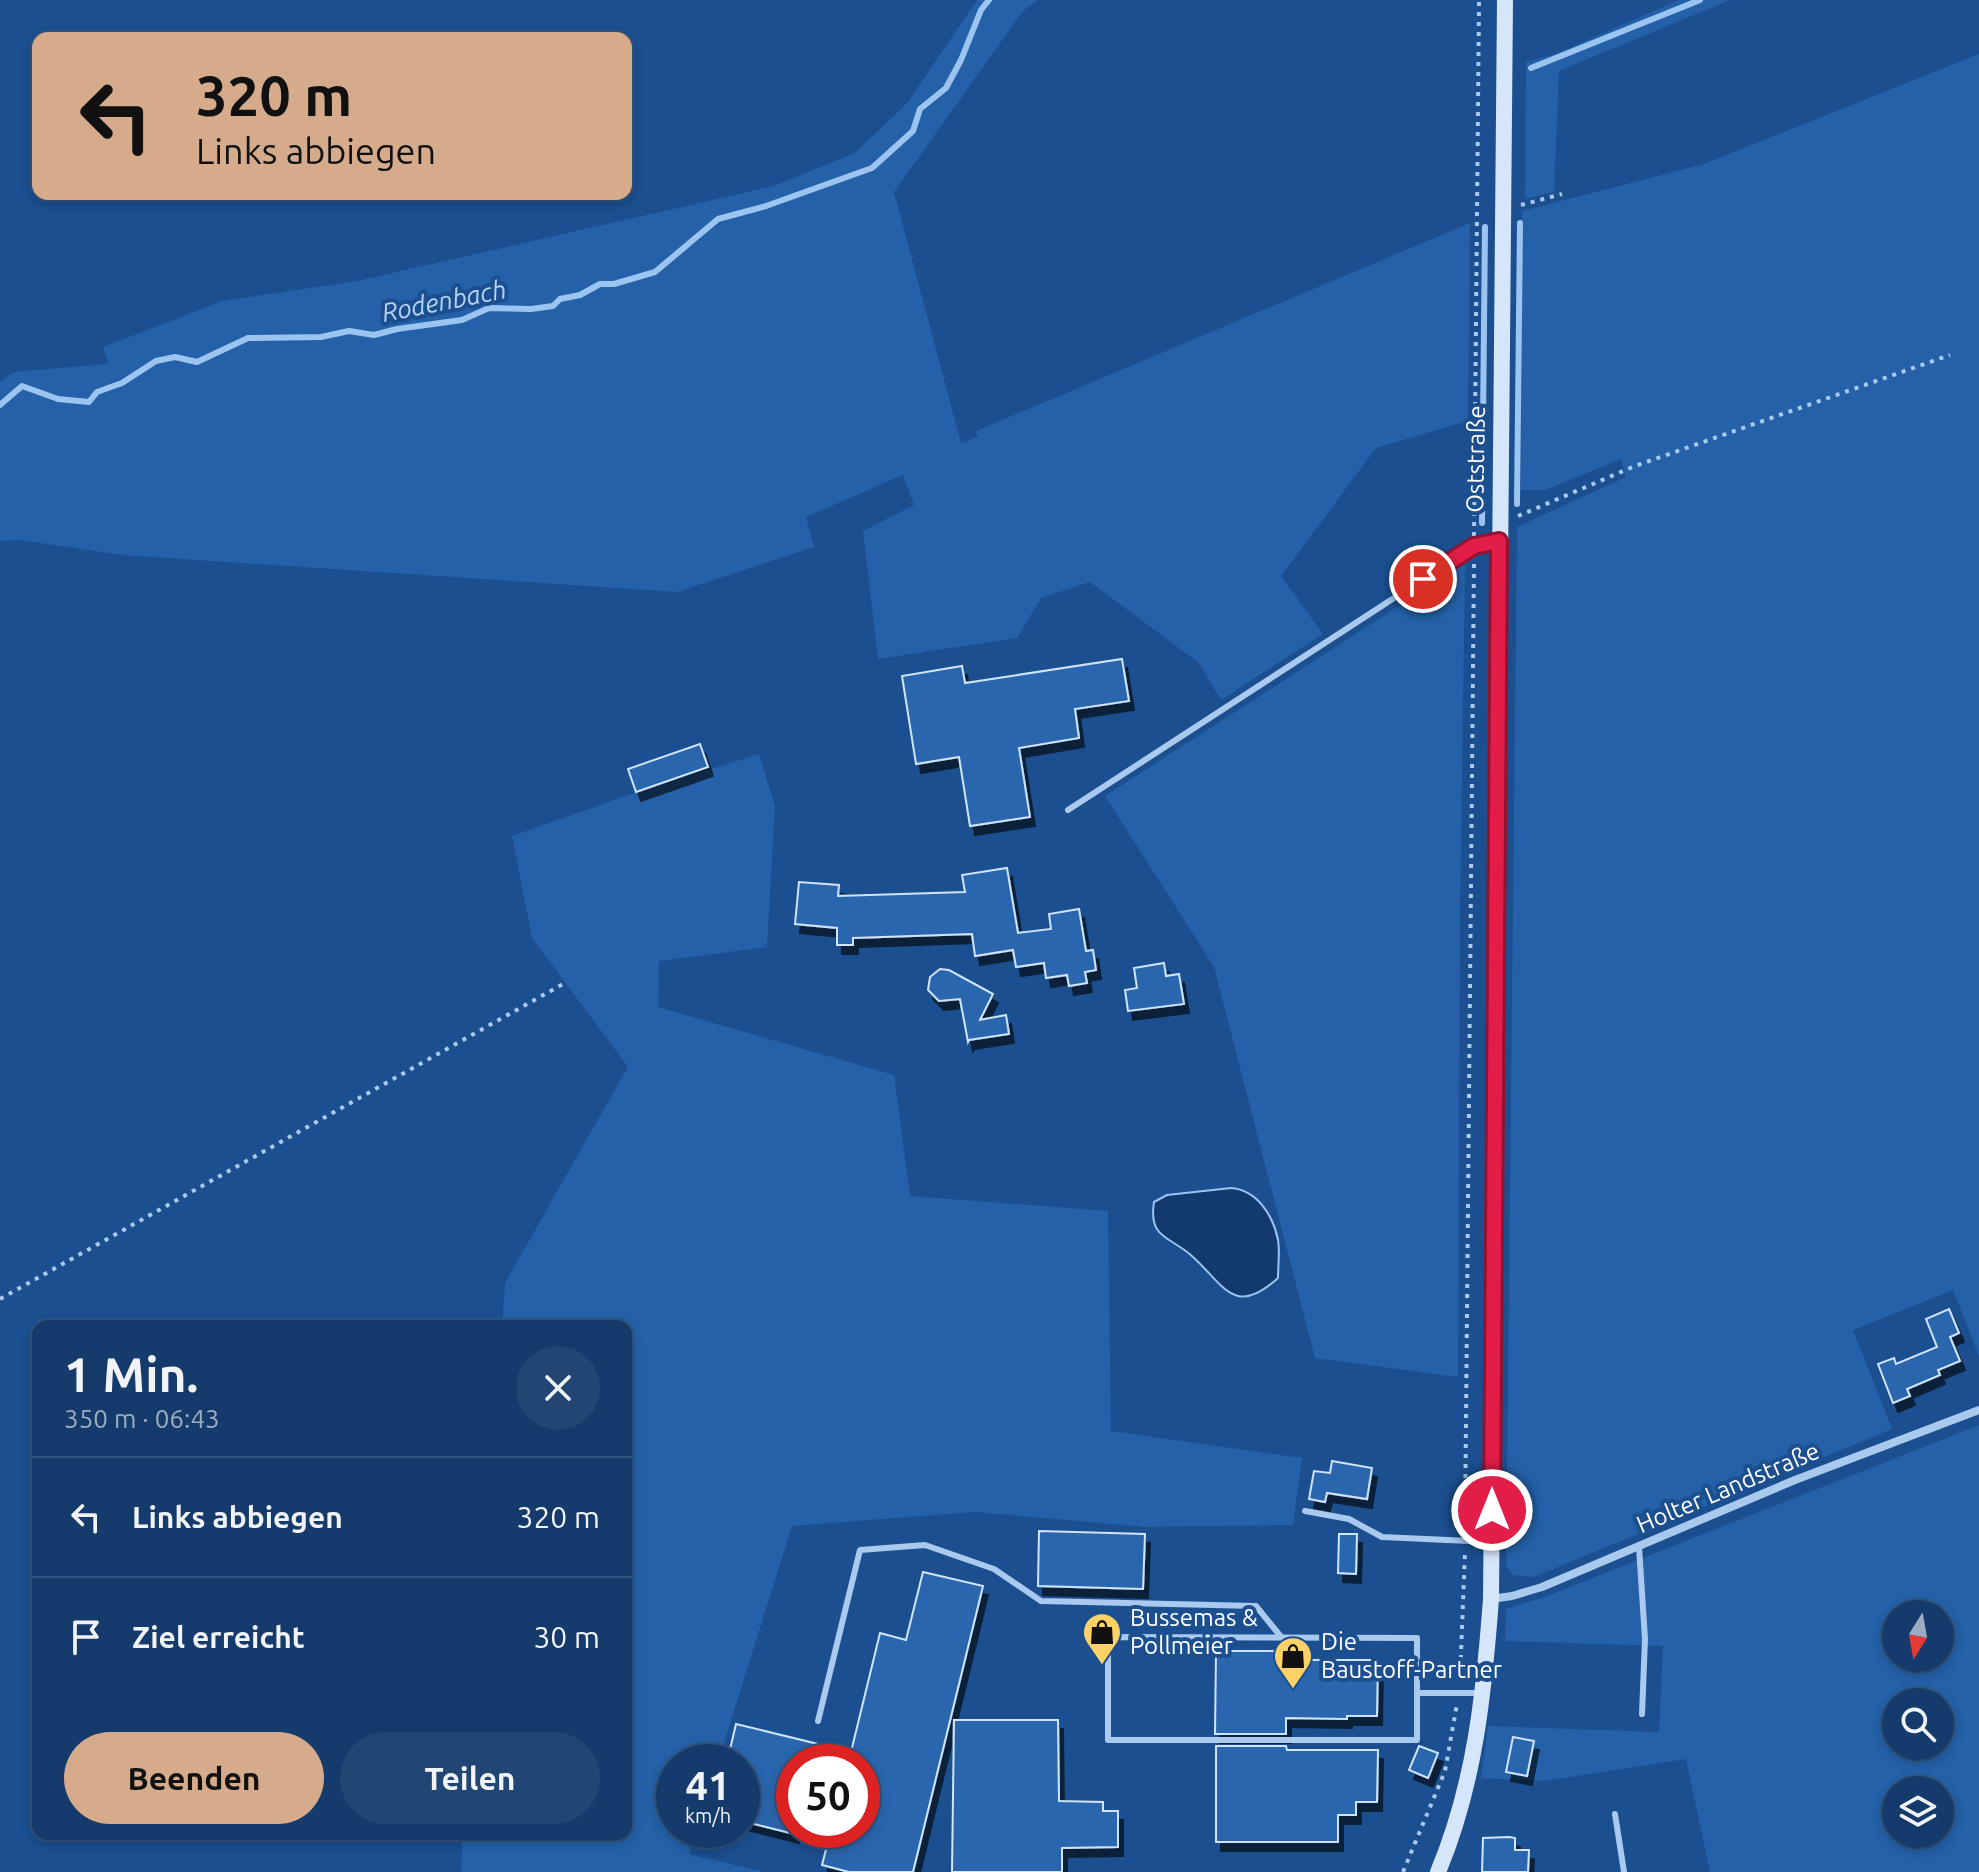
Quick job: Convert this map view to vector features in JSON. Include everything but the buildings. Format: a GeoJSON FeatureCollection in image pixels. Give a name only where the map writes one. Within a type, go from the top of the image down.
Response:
{"type":"FeatureCollection","features":[{"type":"Feature","properties":{"kind":"main road","name":"Oststraße"},"geometry":{"type":"LineString","coordinates":[[1438,1872],[1456,1827],[1469,1781],[1484,1693],[1491,1599],[1505,0]]}},
{"type":"Feature","properties":{"kind":"street","name":"Holter Landstraße"},"geometry":{"type":"LineString","coordinates":[[1491,1599],[1542,1587],[1795,1480],[1979,1410]]}},
{"type":"Feature","properties":{"kind":"lane"},"geometry":{"type":"LineString","coordinates":[[1068,810],[1474,546],[1499,541]]}},
{"type":"Feature","properties":{"kind":"lane"},"geometry":{"type":"LineString","coordinates":[[1305,1511],[1349,1519],[1382,1537],[1491,1542]]}},
{"type":"Feature","properties":{"kind":"lane"},"geometry":{"type":"LineString","coordinates":[[818,1721],[860,1550],[925,1545],[994,1569],[1041,1601],[1256,1606],[1282,1638]]}},
{"type":"Feature","properties":{"kind":"lane"},"geometry":{"type":"LineString","coordinates":[[1639,1547],[1645,1639],[1642,1714]]}},
{"type":"Feature","properties":{"kind":"lane"},"geometry":{"type":"LineString","coordinates":[[1108,1637],[1282,1638],[1417,1638],[1417,1740],[1108,1740],[1108,1637]]}},
{"type":"Feature","properties":{"kind":"lane"},"geometry":{"type":"LineString","coordinates":[[1417,1693],[1484,1693]]}},
{"type":"Feature","properties":{"kind":"lane"},"geometry":{"type":"LineString","coordinates":[[1615,1814],[1624,1872]]}},
{"type":"Feature","properties":{"kind":"path"},"geometry":{"type":"LineString","coordinates":[[1403,1872],[1445,1771],[1459,1693],[1465,1542],[1479,0]]}},
{"type":"Feature","properties":{"kind":"path"},"geometry":{"type":"LineString","coordinates":[[1503,210],[1562,194]]}},
{"type":"Feature","properties":{"kind":"path"},"geometry":{"type":"LineString","coordinates":[[1500,517],[1519,516],[1635,466],[1950,355]]}},
{"type":"Feature","properties":{"kind":"path"},"geometry":{"type":"LineString","coordinates":[[0,1299],[563,984]]}},
{"type":"Feature","properties":{"kind":"shaded area"},"geometry":{"type":"Polygon","coordinates":[[[977,0],[1038,0],[1023,11],[894,192],[961,443],[977,437],[976,431],[1470,223],[1468,421],[1376,448],[1281,576],[1323,634],[1221,700],[1199,663],[1090,582],[1041,598],[1017,638],[878,659],[863,531],[914,505],[903,475],[806,517],[814,547],[677,592],[123,555],[19,540],[0,541],[0,382],[13,372],[108,364],[103,347],[222,301],[357,281],[774,186],[855,153],[908,102],[977,0]]]}},
{"type":"Feature","properties":{"kind":"shaded area"},"geometry":{"type":"Polygon","coordinates":[[[1679,0],[1730,0],[1559,71],[1554,192],[1525,199],[1526,62],[1558,53],[1679,0]]]}},
{"type":"Feature","properties":{"kind":"shaded area"},"geometry":{"type":"Polygon","coordinates":[[[1979,54],[1979,1356],[1953,1290],[1853,1330],[1892,1429],[1534,1577],[1513,1575],[1506,1565],[1517,527],[1626,477],[1621,459],[1545,490],[1521,490],[1522,211],[1704,164],[1979,54]]]}},
{"type":"Feature","properties":{"kind":"shaded area"},"geometry":{"type":"Polygon","coordinates":[[[1465,563],[1458,1377],[1315,1358],[1214,967],[1105,796],[1465,563]]]}},
{"type":"Feature","properties":{"kind":"shaded area"},"geometry":{"type":"Polygon","coordinates":[[[759,754],[775,806],[767,947],[659,961],[658,1007],[894,1075],[910,1196],[1108,1211],[1111,1431],[1302,1458],[1293,1525],[1145,1527],[975,1512],[792,1526],[724,1744],[656,1744],[656,1848],[691,1848],[689,1854],[764,1872],[461,1872],[463,1840],[632,1840],[632,1320],[502,1320],[505,1283],[628,1067],[532,938],[512,836],[759,754]]]}},
{"type":"Feature","properties":{"kind":"shaded area"},"geometry":{"type":"Polygon","coordinates":[[[1231,1188],[1249,1193],[1262,1205],[1278,1240],[1278,1278],[1251,1296],[1231,1293],[1185,1250],[1163,1236],[1154,1224],[1154,1202],[1167,1195],[1231,1188]]]}},
{"type":"Feature","properties":{"kind":"shaded area"},"geometry":{"type":"Polygon","coordinates":[[[1979,1425],[1979,1872],[1710,1872],[1686,1759],[1545,1781],[1481,1778],[1488,1726],[1659,1732],[1663,1646],[1505,1641],[1506,1609],[1547,1596],[1979,1425]]]}},
{"type":"Feature","properties":{"kind":"waterway","name":"Rodenbach"},"geometry":{"type":"LineString","coordinates":[[0,405],[22,386],[58,399],[89,402],[97,392],[122,383],[156,361],[175,357],[197,362],[248,338],[321,337],[349,331],[374,335],[462,320],[489,308],[553,306],[560,299],[580,295],[600,284],[614,284],[655,272],[718,219],[766,206],[872,168],[913,131],[920,109],[946,88],[981,10],[989,0]]}},
{"type":"Feature","properties":{"kind":"waterway"},"geometry":{"type":"LineString","coordinates":[[1531,68],[1700,0]]}},
{"type":"Feature","properties":{"kind":"waterway"},"geometry":{"type":"LineString","coordinates":[[1517,504],[1520,223]]}},
{"type":"Feature","properties":{"kind":"waterway"},"geometry":{"type":"LineString","coordinates":[[1482,523],[1485,227]]}},
{"type":"Feature","properties":{"kind":"place","name":"Bussemas & Pollmeier"},"geometry":{"type":"Point","coordinates":[1102,1666]}},
{"type":"Feature","properties":{"kind":"place","name":"Die Baustoff-Partner"},"geometry":{"type":"Point","coordinates":[1293,1690]}},
{"type":"Feature","properties":{"kind":"route"},"geometry":{"type":"LineString","coordinates":[[1423,579],[1474,546],[1499,541],[1492,1510]]}}]}
